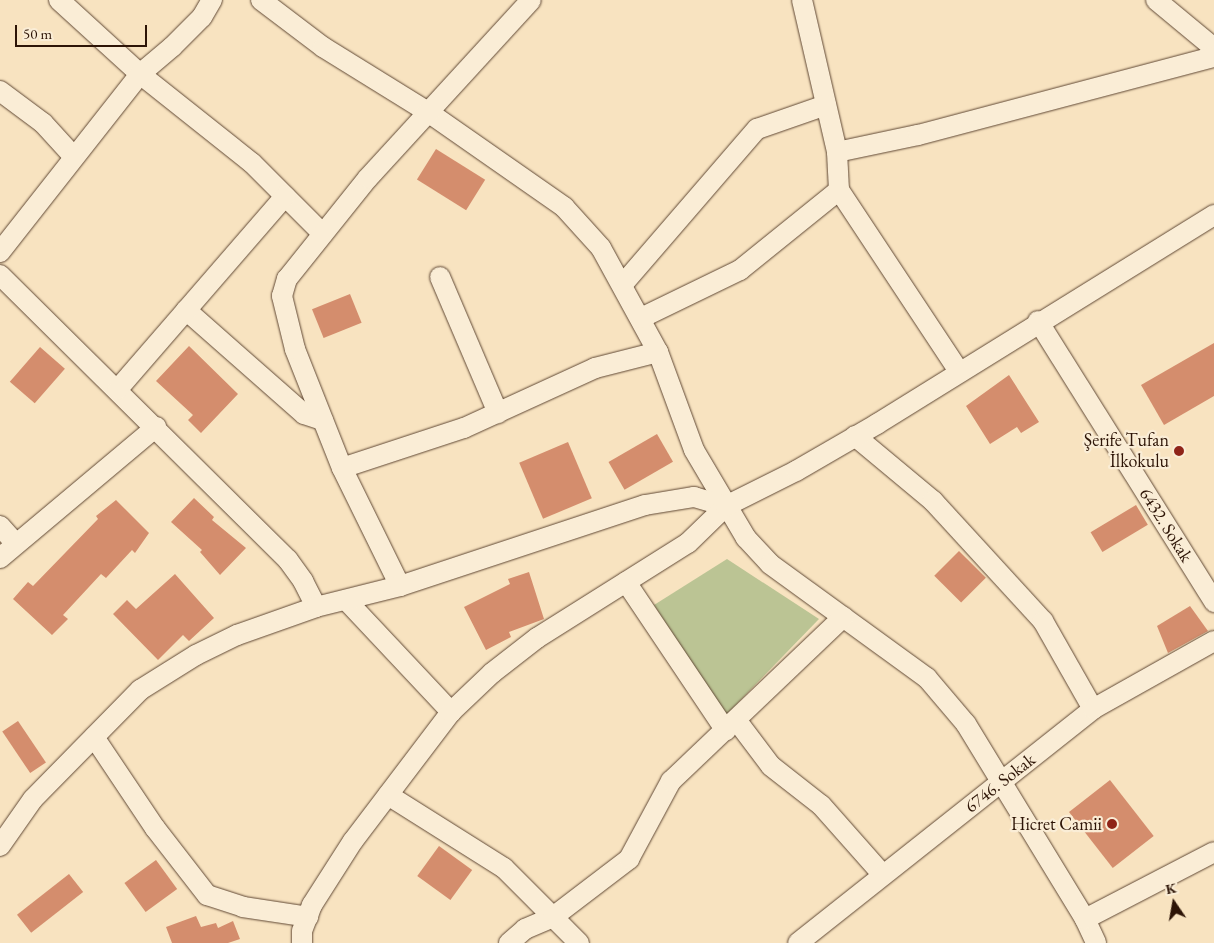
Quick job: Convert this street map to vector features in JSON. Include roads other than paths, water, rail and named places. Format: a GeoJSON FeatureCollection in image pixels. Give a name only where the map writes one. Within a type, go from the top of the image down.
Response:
{"type":"FeatureCollection","features":[{"type":"Feature","properties":{"kind":"street"},"geometry":{"type":"LineString","coordinates":[[59,0],[140,74],[252,163],[323,234]]}},
{"type":"Feature","properties":{"kind":"street"},"geometry":{"type":"LineString","coordinates":[[0,252],[140,74],[202,17],[212,0]]}},
{"type":"Feature","properties":{"kind":"street"},"geometry":{"type":"LineString","coordinates":[[261,0],[323,47],[428,112],[564,207],[601,248],[658,352],[694,450],[746,538],[770,564],[891,649],[926,678],[966,724],[1085,919],[1096,943]]}},
{"type":"Feature","properties":{"kind":"street"},"geometry":{"type":"LineString","coordinates":[[400,586],[342,468],[295,349],[282,296],[287,279],[323,234],[428,112],[531,0]]}},
{"type":"Feature","properties":{"kind":"street"},"geometry":{"type":"LineString","coordinates":[[802,0],[837,152],[839,190],[959,371]]}},
{"type":"Feature","properties":{"kind":"street"},"geometry":{"type":"LineString","coordinates":[[1156,0],[1214,48]]}},
{"type":"Feature","properties":{"kind":"street"},"geometry":{"type":"LineString","coordinates":[[837,152],[918,135],[1214,57]]}},
{"type":"Feature","properties":{"kind":"street"},"geometry":{"type":"LineString","coordinates":[[0,91],[43,123],[74,157]]}},
{"type":"Feature","properties":{"kind":"street"},"geometry":{"type":"LineString","coordinates":[[622,284],[757,129],[826,105]]}},
{"type":"Feature","properties":{"kind":"street"},"geometry":{"type":"LineString","coordinates":[[641,318],[740,270],[839,190]]}},
{"type":"Feature","properties":{"kind":"street"},"geometry":{"type":"LineString","coordinates":[[118,389],[284,196]]}},
{"type":"Feature","properties":{"kind":"street"},"geometry":{"type":"LineString","coordinates":[[302,943],[308,917],[327,880],[451,712],[492,673],[537,638],[688,543],[726,506],[855,436],[1038,321],[1214,215]]}},
{"type":"Feature","properties":{"kind":"street"},"geometry":{"type":"LineString","coordinates":[[0,275],[118,389],[288,560],[303,581],[316,607]]}},
{"type":"Feature","properties":{"kind":"street"},"geometry":{"type":"LineString","coordinates":[[440,277],[498,413]]}},
{"type":"Feature","properties":{"kind":"street"},"geometry":{"type":"LineString","coordinates":[[186,310],[304,414],[323,420]]}},
{"type":"Feature","properties":{"kind":"street","name":"6432. Sokak"},"geometry":{"type":"LineString","coordinates":[[1038,321],[1214,602]]}},
{"type":"Feature","properties":{"kind":"street"},"geometry":{"type":"LineString","coordinates":[[342,468],[464,428],[595,368],[658,352]]}},
{"type":"Feature","properties":{"kind":"street"},"geometry":{"type":"LineString","coordinates":[[0,558],[156,427]]}},
{"type":"Feature","properties":{"kind":"street"},"geometry":{"type":"LineString","coordinates":[[855,436],[933,501],[1043,621],[1092,709]]}},
{"type":"Feature","properties":{"kind":"street"},"geometry":{"type":"LineString","coordinates":[[0,846],[34,799],[140,690],[168,671],[237,636],[316,607],[400,586],[645,505],[694,497],[726,506]]}},
{"type":"Feature","properties":{"kind":"street"},"geometry":{"type":"LineString","coordinates":[[0,526],[16,544]]}},
{"type":"Feature","properties":{"kind":"street"},"geometry":{"type":"LineString","coordinates":[[626,582],[732,726],[770,766],[822,805],[882,874]]}},
{"type":"Feature","properties":{"kind":"street"},"geometry":{"type":"LineString","coordinates":[[346,600],[451,712]]}},
{"type":"Feature","properties":{"kind":"street"},"geometry":{"type":"LineString","coordinates":[[509,943],[525,929],[553,917],[629,860],[671,781],[732,726],[843,617]]}},
{"type":"Feature","properties":{"kind":"street","name":"6746. Sokak"},"geometry":{"type":"LineString","coordinates":[[798,943],[882,874],[1001,784],[1092,709],[1214,642]]}},
{"type":"Feature","properties":{"kind":"street"},"geometry":{"type":"LineString","coordinates":[[94,737],[155,828],[207,895],[243,907],[308,917]]}},
{"type":"Feature","properties":{"kind":"street"},"geometry":{"type":"LineString","coordinates":[[388,795],[504,868],[579,943]]}},
{"type":"Feature","properties":{"kind":"street"},"geometry":{"type":"LineString","coordinates":[[1085,919],[1214,852]]}},
{"type":"Feature","properties":{"kind":"place","name":"Şerife Tufan İlkokulu"},"geometry":{"type":"Point","coordinates":[1179,451]}},
{"type":"Feature","properties":{"kind":"place","name":"Hicret Camii"},"geometry":{"type":"Point","coordinates":[1112,824]}}]}
